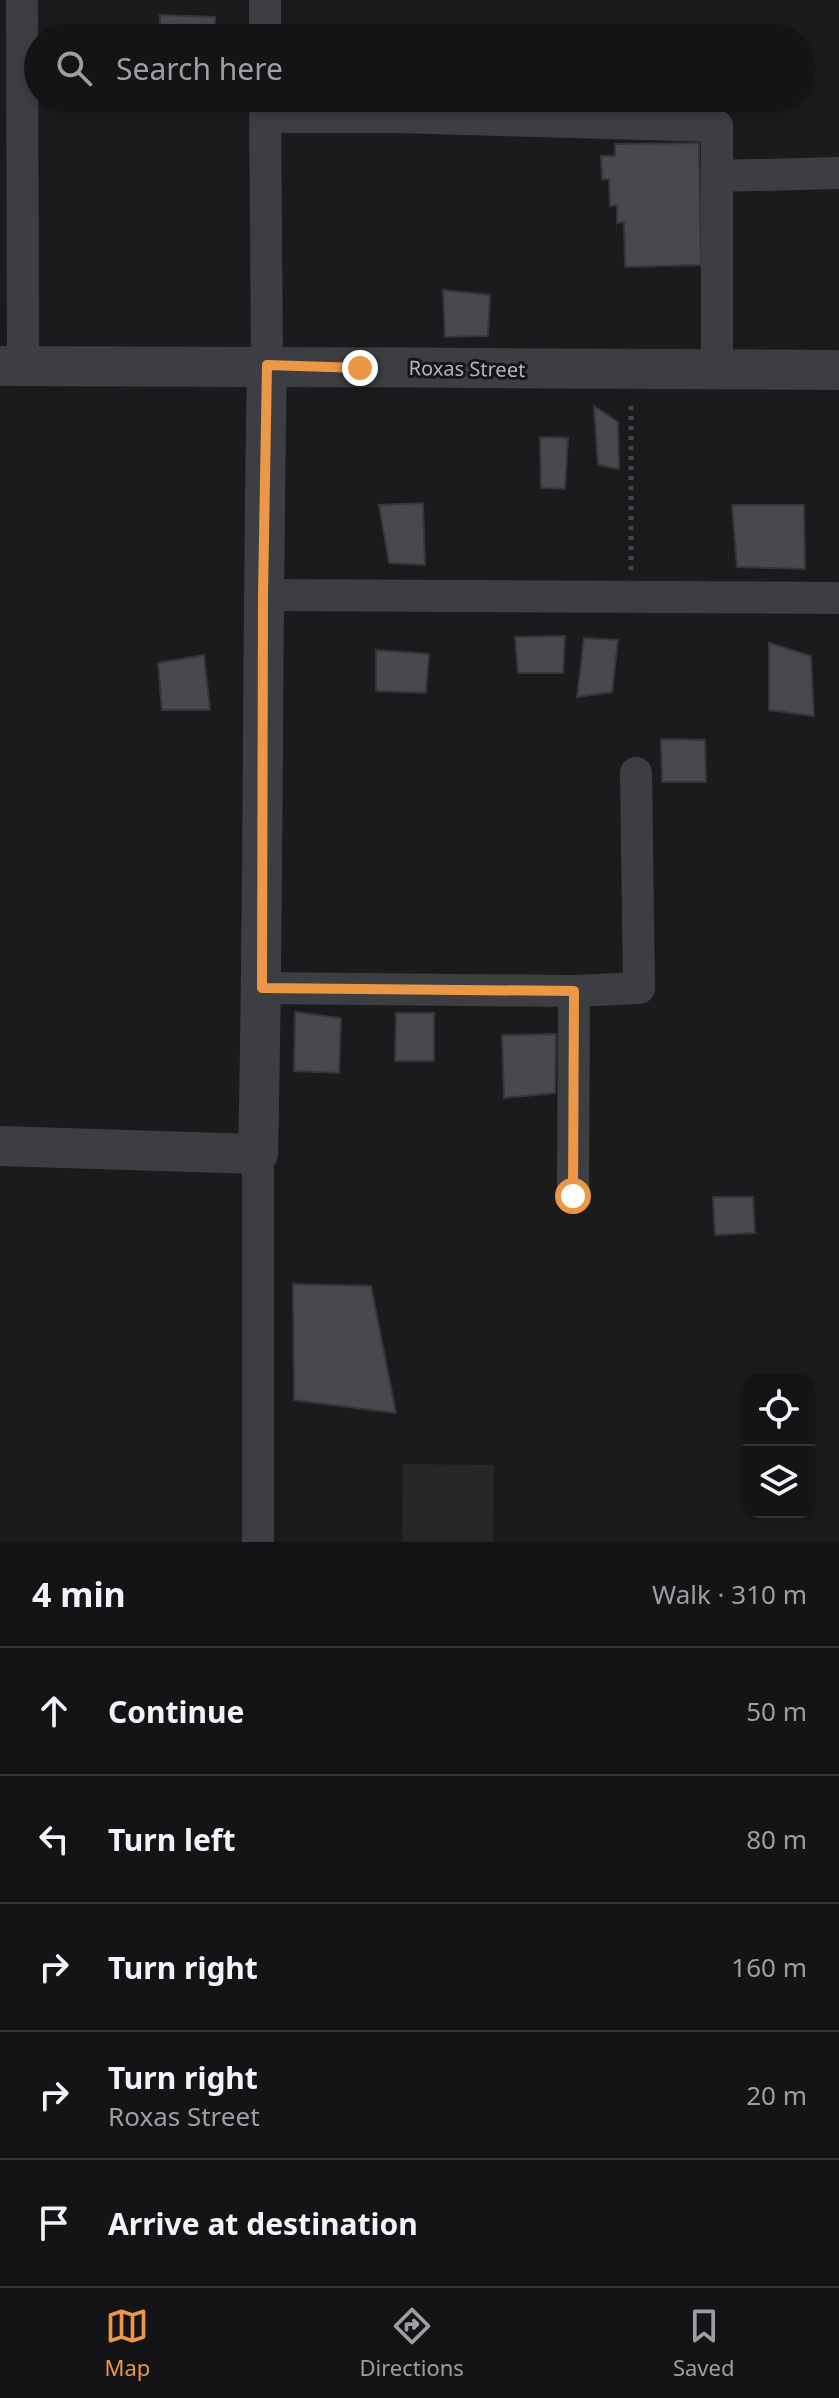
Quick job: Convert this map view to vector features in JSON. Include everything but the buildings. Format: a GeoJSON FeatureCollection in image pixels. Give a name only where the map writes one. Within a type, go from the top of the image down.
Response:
{"type":"FeatureCollection","features":[{"type":"Feature","properties":{"kind":"street"},"geometry":{"type":"LineString","coordinates":[[11,366],[22,0]]}},
{"type":"Feature","properties":{"kind":"street"},"geometry":{"type":"LineString","coordinates":[[265,0],[265,24]]}},
{"type":"Feature","properties":{"kind":"street"},"geometry":{"type":"LineString","coordinates":[[258,1542],[258,1154],[267,365],[265,112]]}},
{"type":"Feature","properties":{"kind":"street"},"geometry":{"type":"LineString","coordinates":[[347,112],[717,126],[717,369]]}},
{"type":"Feature","properties":{"kind":"street"},"geometry":{"type":"LineString","coordinates":[[717,176],[839,173]]}},
{"type":"Feature","properties":{"kind":"street","name":"Roxas Street"},"geometry":{"type":"LineString","coordinates":[[11,366],[839,370]]}},
{"type":"Feature","properties":{"kind":"street"},"geometry":{"type":"LineString","coordinates":[[263,595],[839,598]]}},
{"type":"Feature","properties":{"kind":"street"},"geometry":{"type":"LineString","coordinates":[[262,988],[574,991],[639,988],[636,773]]}},
{"type":"Feature","properties":{"kind":"street"},"geometry":{"type":"LineString","coordinates":[[573,1196],[574,991]]}},
{"type":"Feature","properties":{"kind":"street"},"geometry":{"type":"LineString","coordinates":[[0,1146],[258,1154]]}},
{"type":"Feature","properties":{"kind":"path"},"geometry":{"type":"LineString","coordinates":[[631,371],[631,597]]}},
{"type":"Feature","properties":{"kind":"shaded area"},"geometry":{"type":"Polygon","coordinates":[[[403,1464],[494,1465],[493,1542],[402,1542],[403,1464]]]}},
{"type":"Feature","properties":{"kind":"route"},"geometry":{"type":"LineString","coordinates":[[360,368],[267,365],[262,988],[574,991],[573,1196]]}}]}
